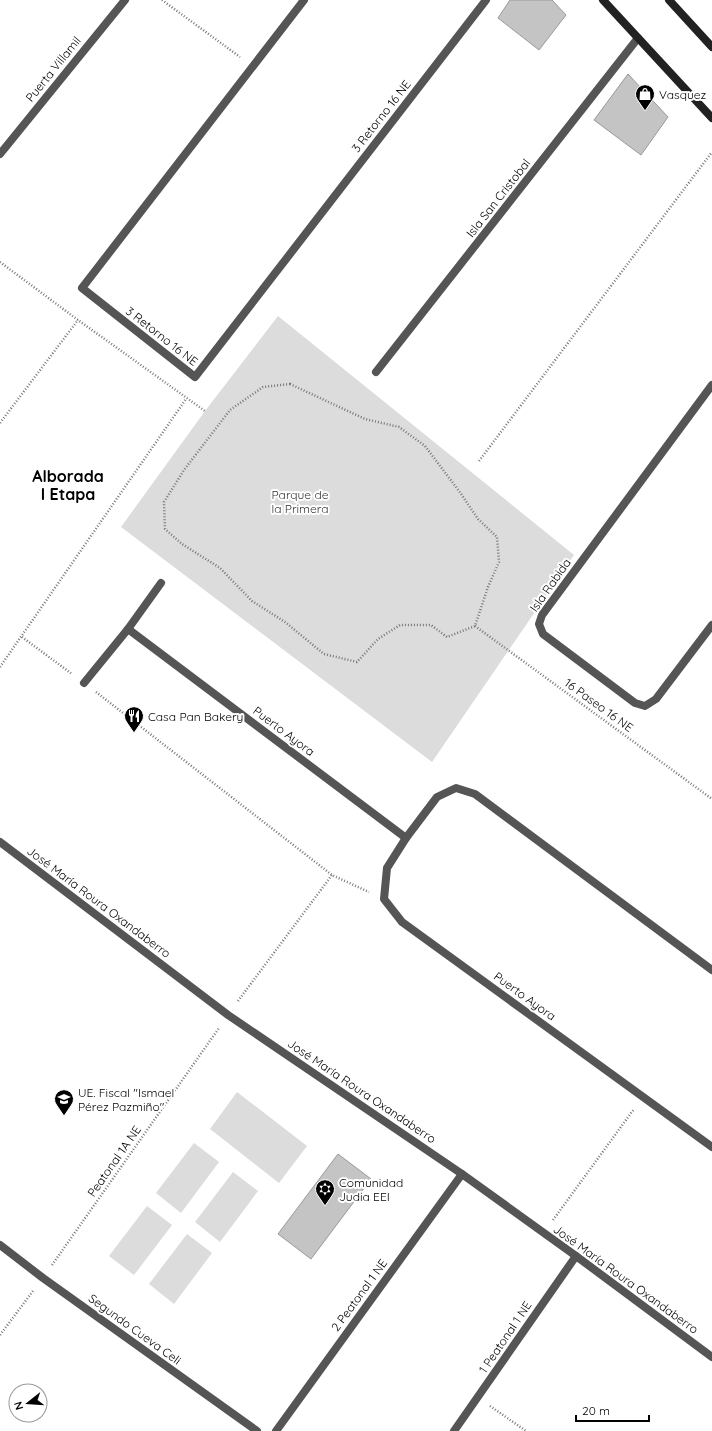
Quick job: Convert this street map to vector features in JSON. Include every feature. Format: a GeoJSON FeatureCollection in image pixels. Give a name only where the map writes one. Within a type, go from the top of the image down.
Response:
{"type":"FeatureCollection","features":[{"type":"Feature","properties":{"kind":"main road"},"geometry":{"type":"LineString","coordinates":[[604,0],[712,118]]}},
{"type":"Feature","properties":{"kind":"main road"},"geometry":{"type":"LineString","coordinates":[[669,0],[712,47]]}},
{"type":"Feature","properties":{"kind":"street","name":"Puerta Villamil"},"geometry":{"type":"LineString","coordinates":[[0,154],[125,0]]}},
{"type":"Feature","properties":{"kind":"street","name":"3 Retorno 16 NE"},"geometry":{"type":"LineString","coordinates":[[304,0],[82,288],[195,377],[486,0]]}},
{"type":"Feature","properties":{"kind":"street","name":"Isla San Cristobal"},"geometry":{"type":"LineString","coordinates":[[376,372],[638,38]]}},
{"type":"Feature","properties":{"kind":"street","name":"Isla Rabida"},"geometry":{"type":"LineString","coordinates":[[712,385],[542,615],[539,624],[543,634],[635,703],[645,706],[656,699],[712,624]]}},
{"type":"Feature","properties":{"kind":"street"},"geometry":{"type":"LineString","coordinates":[[84,683],[128,629],[161,583]]}},
{"type":"Feature","properties":{"kind":"street","name":"Puerto Ayora"},"geometry":{"type":"LineString","coordinates":[[128,629],[406,838]]}},
{"type":"Feature","properties":{"kind":"street"},"geometry":{"type":"LineString","coordinates":[[384,899],[387,868],[406,838],[437,797],[456,788],[475,794],[712,970]]}},
{"type":"Feature","properties":{"kind":"street","name":"José María Roura Oxandaberro"},"geometry":{"type":"LineString","coordinates":[[0,842],[228,1015],[462,1174],[712,1357]]}},
{"type":"Feature","properties":{"kind":"street","name":"Puerto Ayora"},"geometry":{"type":"LineString","coordinates":[[384,899],[402,922],[712,1147]]}},
{"type":"Feature","properties":{"kind":"street","name":"2 Peatonal 1 NE"},"geometry":{"type":"LineString","coordinates":[[276,1431],[462,1174]]}},
{"type":"Feature","properties":{"kind":"street","name":"Segundo Cueva Celi"},"geometry":{"type":"LineString","coordinates":[[0,1245],[43,1278],[256,1431]]}},
{"type":"Feature","properties":{"kind":"street","name":"1 Peatonal 1 NE"},"geometry":{"type":"LineString","coordinates":[[454,1431],[576,1256]]}},
{"type":"Feature","properties":{"kind":"path"},"geometry":{"type":"LineString","coordinates":[[162,0],[252,66]]}},
{"type":"Feature","properties":{"kind":"path"},"geometry":{"type":"LineString","coordinates":[[479,461],[712,152]]}},
{"type":"Feature","properties":{"kind":"path"},"geometry":{"type":"LineString","coordinates":[[0,262],[186,399],[205,411]]}},
{"type":"Feature","properties":{"kind":"path"},"geometry":{"type":"LineString","coordinates":[[0,423],[78,320]]}},
{"type":"Feature","properties":{"kind":"path"},"geometry":{"type":"LineString","coordinates":[[290,384],[364,419],[399,427],[426,446],[478,519],[497,537],[499,562],[488,587],[475,626],[447,637],[431,625],[400,626],[378,639],[357,662],[324,654],[285,622],[252,601],[220,568],[182,544],[165,529],[164,502],[184,470],[230,410],[263,387],[290,384]]}},
{"type":"Feature","properties":{"kind":"path"},"geometry":{"type":"LineString","coordinates":[[0,667],[186,399]]}},
{"type":"Feature","properties":{"kind":"path","name":"16 Paseo 16 NE"},"geometry":{"type":"LineString","coordinates":[[475,626],[712,799]]}},
{"type":"Feature","properties":{"kind":"path"},"geometry":{"type":"LineString","coordinates":[[22,637],[84,683],[332,875],[384,899]]}},
{"type":"Feature","properties":{"kind":"path","name":"Peatonal 1A NE"},"geometry":{"type":"LineString","coordinates":[[0,1335],[43,1278],[228,1015],[332,875]]}},
{"type":"Feature","properties":{"kind":"path"},"geometry":{"type":"LineString","coordinates":[[543,1233],[643,1096]]}},
{"type":"Feature","properties":{"kind":"path"},"geometry":{"type":"LineString","coordinates":[[478,1398],[526,1431]]}},
{"type":"Feature","properties":{"kind":"green space","name":"Parque de la Primera"},"geometry":{"type":"Polygon","coordinates":[[[278,316],[574,555],[432,762],[121,527],[205,411],[278,316]]]}},
{"type":"Feature","properties":{"kind":"green space"},"geometry":{"type":"Polygon","coordinates":[[[237,1092],[307,1146],[279,1183],[210,1129],[237,1092]]]}},
{"type":"Feature","properties":{"kind":"green space"},"geometry":{"type":"Polygon","coordinates":[[[194,1143],[219,1162],[181,1213],[156,1193],[194,1143]]]}},
{"type":"Feature","properties":{"kind":"green space"},"geometry":{"type":"Polygon","coordinates":[[[233,1172],[258,1191],[220,1242],[195,1222],[233,1172]]]}},
{"type":"Feature","properties":{"kind":"green space"},"geometry":{"type":"Polygon","coordinates":[[[147,1206],[172,1225],[134,1275],[109,1256],[147,1206]]]}},
{"type":"Feature","properties":{"kind":"green space"},"geometry":{"type":"Polygon","coordinates":[[[187,1234],[212,1253],[174,1304],[149,1284],[187,1234]]]}},
{"type":"Feature","properties":{"kind":"building"},"geometry":{"type":"Polygon","coordinates":[[[510,0],[552,0],[566,15],[539,50],[498,18],[510,0]]]}},
{"type":"Feature","properties":{"kind":"building"},"geometry":{"type":"Polygon","coordinates":[[[628,74],[668,117],[641,155],[594,120],[628,74]]]}},
{"type":"Feature","properties":{"kind":"building","name":"Comunidad Judia EEI"},"geometry":{"type":"Polygon","coordinates":[[[338,1154],[371,1179],[311,1259],[278,1234],[338,1154]]]}},
{"type":"Feature","properties":{"kind":"place","name":"Vasquez"},"geometry":{"type":"Point","coordinates":[645,111]}},
{"type":"Feature","properties":{"kind":"place","name":"Casa Pan Bakery"},"geometry":{"type":"Point","coordinates":[134,733]}},
{"type":"Feature","properties":{"kind":"place","name":"UE. Fiscal \"Ismael Pérez Pazmiño\""},"geometry":{"type":"Point","coordinates":[64,1116]}},
{"type":"Feature","properties":{"kind":"place","name":"Comunidad Judia EEI"},"geometry":{"type":"Point","coordinates":[325,1206]}},
{"type":"Feature","properties":{"kind":"district","name":"Alborada I Etapa"},"geometry":{"type":"Point","coordinates":[68,485]}}]}
